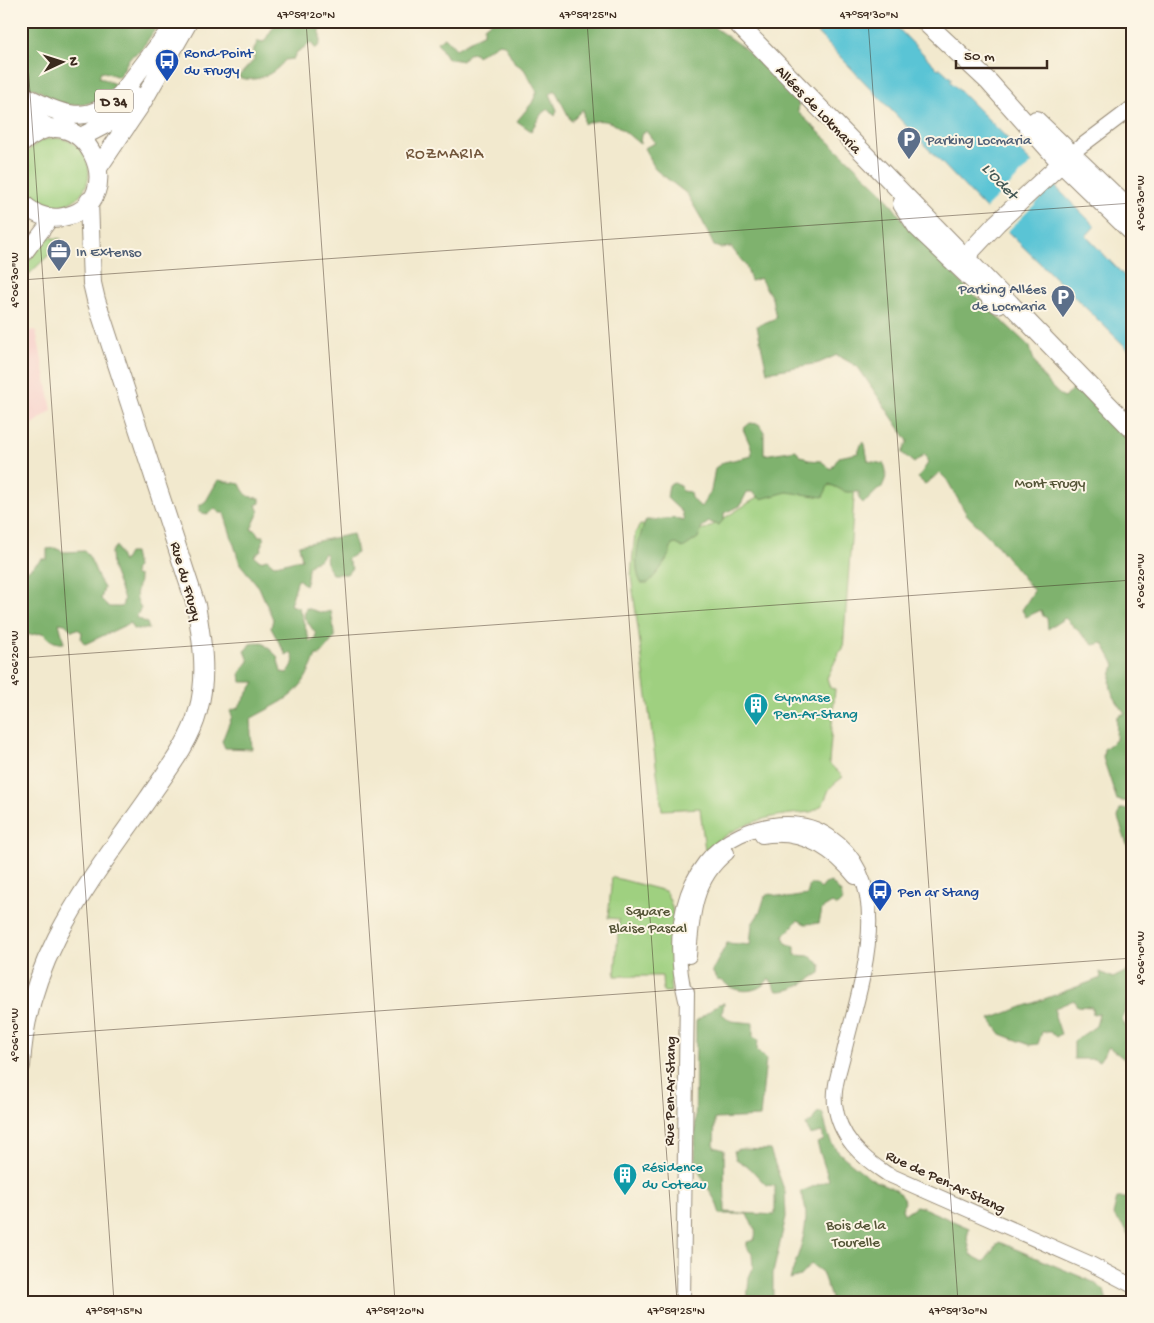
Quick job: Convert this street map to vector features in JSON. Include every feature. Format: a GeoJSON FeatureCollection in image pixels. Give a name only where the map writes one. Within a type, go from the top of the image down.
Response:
{"type":"FeatureCollection","features":[{"type":"Feature","properties":{"kind":"main road","name":"D 34"},"geometry":{"type":"LineString","coordinates":[[21,94],[51,110],[66,114],[83,116],[97,112],[122,93],[178,21]]}},
{"type":"Feature","properties":{"kind":"main road","name":"D 34"},"geometry":{"type":"LineString","coordinates":[[80,137],[97,130],[122,110],[147,74],[178,21]]}},
{"type":"Feature","properties":{"kind":"main road","name":"D 34"},"geometry":{"type":"LineString","coordinates":[[98,168],[140,106],[188,21]]}},
{"type":"Feature","properties":{"kind":"main road","name":"Allées de Lokmaria"},"geometry":{"type":"LineString","coordinates":[[725,21],[739,26],[896,188],[966,256],[1133,430]]}},
{"type":"Feature","properties":{"kind":"main road"},"geometry":{"type":"LineString","coordinates":[[924,21],[989,82],[1023,108],[1133,233]]}},
{"type":"Feature","properties":{"kind":"main road"},"geometry":{"type":"LineString","coordinates":[[21,113],[51,129],[69,131],[80,137],[93,151],[98,168],[97,184],[89,201],[79,210],[59,217]]}},
{"type":"Feature","properties":{"kind":"main road"},"geometry":{"type":"LineString","coordinates":[[21,144],[34,134],[51,129]]}},
{"type":"Feature","properties":{"kind":"main road"},"geometry":{"type":"LineString","coordinates":[[966,256],[997,223],[1066,158]]}},
{"type":"Feature","properties":{"kind":"main road"},"geometry":{"type":"LineString","coordinates":[[1066,158],[1133,213]]}},
{"type":"Feature","properties":{"kind":"main road","name":"Allées de Lokmaria"},"geometry":{"type":"LineString","coordinates":[[896,188],[906,213],[932,242],[992,300],[1037,332]]}},
{"type":"Feature","properties":{"kind":"main road","name":"Rue du Frugy"},"geometry":{"type":"LineString","coordinates":[[21,1066],[22,1041],[28,1015],[61,927],[181,749],[196,720],[203,687],[202,645],[196,605],[96,300],[90,241],[89,201]]}},
{"type":"Feature","properties":{"kind":"main road"},"geometry":{"type":"LineString","coordinates":[[21,202],[34,212],[59,217],[78,225],[90,241]]}},
{"type":"Feature","properties":{"kind":"main road"},"geometry":{"type":"LineString","coordinates":[[932,242],[966,256]]}},
{"type":"Feature","properties":{"kind":"main road"},"geometry":{"type":"LineString","coordinates":[[966,256],[970,278]]}},
{"type":"Feature","properties":{"kind":"street"},"geometry":{"type":"LineString","coordinates":[[1066,158],[1133,107]]}},
{"type":"Feature","properties":{"kind":"street"},"geometry":{"type":"LineString","coordinates":[[21,258],[59,217]]}},
{"type":"Feature","properties":{"kind":"street","name":"Rue de Pen-Ar-Stang"},"geometry":{"type":"LineString","coordinates":[[686,1000],[692,927],[698,892],[709,871],[737,846],[768,835],[788,835],[804,838],[839,858],[866,892],[871,911],[870,930],[835,1093],[838,1119],[847,1139],[869,1161],[887,1174],[1089,1262],[1133,1286]]}},
{"type":"Feature","properties":{"kind":"street","name":"Rue Pen-Ar-Stang"},"geometry":{"type":"LineString","coordinates":[[683,1302],[686,1000]]}},
{"type":"Feature","properties":{"kind":"shaded area"},"geometry":{"type":"Polygon","coordinates":[[[36,330],[52,410],[21,433],[21,332],[36,330]]]}},
{"type":"Feature","properties":{"kind":"green space"},"geometry":{"type":"Polygon","coordinates":[[[21,21],[161,21],[140,51],[130,57],[119,77],[101,71],[99,77],[117,85],[112,91],[90,103],[72,105],[56,102],[40,91],[21,84],[21,21]]]}},
{"type":"Feature","properties":{"kind":"green space"},"geometry":{"type":"Polygon","coordinates":[[[277,21],[320,21],[320,43],[316,49],[311,43],[297,52],[293,59],[285,60],[276,70],[264,76],[251,79],[238,77],[254,60],[253,51],[258,41],[264,42],[277,21]]]}},
{"type":"Feature","properties":{"kind":"green space","name":"Mont Frugy"},"geometry":{"type":"Polygon","coordinates":[[[492,21],[705,21],[744,48],[793,95],[799,103],[798,112],[882,192],[908,227],[967,288],[1030,347],[1038,369],[1052,388],[1064,398],[1074,387],[1133,441],[1133,798],[1128,802],[1117,800],[1103,758],[1104,749],[1116,740],[1117,717],[1125,713],[1111,690],[1112,672],[1115,665],[1103,643],[1093,645],[1065,618],[1048,629],[1047,618],[1043,616],[1041,610],[1026,617],[1022,610],[1034,591],[996,544],[967,515],[947,480],[940,473],[925,484],[918,478],[928,463],[925,454],[914,463],[902,453],[908,441],[858,367],[837,355],[819,363],[767,372],[757,326],[776,318],[772,298],[760,278],[751,281],[746,266],[731,247],[720,248],[714,246],[687,194],[656,170],[644,148],[655,143],[646,131],[641,135],[640,144],[614,124],[593,121],[584,124],[583,109],[571,121],[555,90],[550,94],[557,110],[555,116],[548,109],[542,113],[531,131],[517,121],[532,103],[537,92],[524,69],[515,63],[504,44],[499,43],[477,56],[475,53],[468,54],[462,61],[447,58],[437,42],[445,37],[456,49],[484,33],[484,27],[492,21]]]}},
{"type":"Feature","properties":{"kind":"green space"},"geometry":{"type":"Polygon","coordinates":[[[55,138],[68,141],[79,148],[86,159],[89,172],[86,185],[79,196],[68,203],[55,206],[42,203],[31,196],[24,185],[21,172],[24,159],[31,148],[42,141],[55,138]]]}},
{"type":"Feature","properties":{"kind":"green space"},"geometry":{"type":"Polygon","coordinates":[[[46,237],[61,239],[62,242],[21,282],[21,272],[46,237]]]}},
{"type":"Feature","properties":{"kind":"green space"},"geometry":{"type":"Polygon","coordinates":[[[750,423],[759,424],[764,432],[764,455],[796,450],[800,456],[808,460],[821,461],[831,469],[839,457],[858,453],[862,442],[865,444],[868,461],[884,464],[886,470],[885,481],[882,487],[863,503],[859,499],[859,492],[846,492],[829,484],[823,497],[787,492],[761,499],[752,492],[747,492],[740,506],[724,513],[724,519],[719,525],[709,522],[702,527],[698,538],[683,548],[676,544],[672,545],[666,561],[656,575],[648,583],[641,583],[638,576],[637,552],[646,520],[675,518],[684,520],[682,512],[667,498],[669,485],[674,483],[681,486],[682,491],[690,492],[691,498],[701,507],[711,491],[715,468],[724,462],[752,456],[751,447],[743,429],[750,423]]]}},
{"type":"Feature","properties":{"kind":"green space"},"geometry":{"type":"Polygon","coordinates":[[[218,480],[240,484],[247,495],[260,498],[260,503],[256,505],[259,512],[251,529],[255,530],[259,536],[264,536],[261,550],[254,556],[260,561],[267,559],[274,565],[302,559],[299,545],[353,534],[357,553],[347,559],[352,568],[347,574],[332,574],[324,553],[319,560],[310,564],[305,585],[298,579],[290,605],[299,608],[310,642],[315,638],[316,634],[304,617],[306,608],[323,613],[331,611],[335,637],[320,655],[316,655],[298,689],[283,701],[250,719],[252,749],[225,748],[222,741],[232,716],[230,711],[238,708],[255,682],[241,682],[240,673],[249,661],[245,651],[250,644],[262,642],[277,656],[281,672],[287,673],[294,661],[291,652],[286,655],[271,628],[273,619],[259,587],[240,564],[224,513],[220,513],[215,509],[207,514],[199,512],[199,506],[206,501],[218,480]]]}},
{"type":"Feature","properties":{"kind":"green space"},"geometry":{"type":"Polygon","coordinates":[[[855,485],[843,650],[840,651],[827,678],[830,688],[835,689],[829,763],[843,777],[830,788],[822,804],[815,810],[754,822],[730,833],[705,851],[700,808],[662,810],[631,576],[635,533],[640,525],[705,530],[776,486],[855,485]]]}},
{"type":"Feature","properties":{"kind":"green space"},"geometry":{"type":"Polygon","coordinates":[[[116,546],[123,562],[128,553],[134,553],[137,567],[134,570],[135,575],[139,576],[136,595],[141,608],[136,617],[147,623],[149,629],[133,629],[130,623],[85,644],[81,639],[82,632],[77,629],[72,631],[65,624],[59,623],[64,643],[52,641],[43,633],[29,635],[21,631],[21,576],[42,559],[47,559],[47,549],[55,548],[64,552],[85,551],[104,588],[101,599],[109,607],[122,607],[124,599],[112,568],[111,552],[116,546]]]}},
{"type":"Feature","properties":{"kind":"green space"},"geometry":{"type":"Polygon","coordinates":[[[1120,809],[1133,809],[1133,862],[1118,818],[1120,809]]]}},
{"type":"Feature","properties":{"kind":"green space","name":"Square Blaise Pascal"},"geometry":{"type":"Polygon","coordinates":[[[612,877],[665,891],[670,900],[675,935],[674,982],[670,982],[671,992],[663,992],[662,976],[615,976],[619,919],[608,918],[612,877]]]}},
{"type":"Feature","properties":{"kind":"green space"},"geometry":{"type":"Polygon","coordinates":[[[831,882],[841,893],[842,901],[837,906],[832,903],[822,909],[819,923],[805,924],[798,920],[783,936],[786,943],[795,947],[795,955],[810,956],[821,965],[820,973],[800,985],[783,991],[777,991],[769,978],[762,986],[746,991],[735,989],[717,980],[712,971],[727,943],[750,945],[752,924],[760,912],[765,896],[770,894],[787,898],[807,895],[810,884],[816,884],[821,889],[825,884],[831,882]]]}},
{"type":"Feature","properties":{"kind":"green space"},"geometry":{"type":"Polygon","coordinates":[[[1133,968],[1133,984],[1122,1019],[1133,1041],[1133,1066],[1109,1047],[1099,1061],[1094,1059],[1074,1059],[1074,1041],[1096,1026],[1099,1013],[1093,1014],[1092,1007],[1077,1006],[1074,1000],[1055,1008],[1055,1016],[1061,1034],[1056,1037],[1050,1032],[1042,1032],[1038,1044],[1030,1045],[1001,1034],[990,1019],[1101,978],[1100,972],[1113,978],[1133,968]]]}},
{"type":"Feature","properties":{"kind":"green space","name":"Bois de la Tourelle"},"geometry":{"type":"Polygon","coordinates":[[[724,1003],[722,1014],[731,1021],[753,1023],[753,1037],[758,1040],[757,1050],[766,1059],[760,1117],[715,1119],[714,1147],[724,1150],[725,1212],[775,1215],[775,1186],[766,1185],[750,1168],[736,1159],[734,1151],[739,1149],[770,1150],[785,1192],[786,1217],[773,1273],[773,1302],[747,1302],[749,1277],[753,1268],[752,1254],[747,1248],[747,1242],[754,1240],[755,1229],[747,1214],[720,1214],[716,1202],[695,1165],[696,1021],[719,1004],[724,1003]]]}},
{"type":"Feature","properties":{"kind":"green space","name":"Bois de la Tourelle"},"geometry":{"type":"Polygon","coordinates":[[[822,1112],[828,1135],[835,1148],[869,1176],[900,1194],[905,1202],[902,1209],[904,1214],[916,1206],[921,1207],[969,1228],[967,1238],[971,1255],[984,1262],[999,1242],[1093,1282],[1104,1290],[1107,1302],[830,1302],[831,1298],[822,1272],[811,1264],[800,1276],[790,1279],[801,1247],[806,1224],[804,1202],[800,1192],[829,1180],[817,1143],[824,1140],[822,1132],[810,1135],[806,1125],[812,1121],[817,1113],[822,1112]]]}},
{"type":"Feature","properties":{"kind":"green space"},"geometry":{"type":"Polygon","coordinates":[[[1117,1198],[1133,1198],[1133,1247],[1126,1229],[1113,1215],[1117,1198]]]}},
{"type":"Feature","properties":{"kind":"water","name":"L'Odet"},"geometry":{"type":"Polygon","coordinates":[[[806,21],[891,21],[938,69],[940,68],[952,79],[950,81],[1095,226],[1086,236],[1133,285],[1133,354],[1008,232],[806,21]]]}},
{"type":"Feature","properties":{"kind":"pier"},"geometry":{"type":"Polygon","coordinates":[[[1033,162],[1055,184],[1006,233],[985,209],[1033,162]]]}},
{"type":"Feature","properties":{"kind":"place","name":"Rond-Point du Frugy"},"geometry":{"type":"Point","coordinates":[167,82]}},
{"type":"Feature","properties":{"kind":"place","name":"Parking Locmaria"},"geometry":{"type":"Point","coordinates":[909,160]}},
{"type":"Feature","properties":{"kind":"place","name":"In Extenso"},"geometry":{"type":"Point","coordinates":[59,272]}},
{"type":"Feature","properties":{"kind":"place","name":"Parking Allées de Locmaria"},"geometry":{"type":"Point","coordinates":[1063,318]}},
{"type":"Feature","properties":{"kind":"place","name":"Gymnase Pen-Ar-Stang"},"geometry":{"type":"Point","coordinates":[756,726]}},
{"type":"Feature","properties":{"kind":"place","name":"Pen ar Stang"},"geometry":{"type":"Point","coordinates":[880,912]}},
{"type":"Feature","properties":{"kind":"place","name":"Résidence du Coteau"},"geometry":{"type":"Point","coordinates":[625,1196]}},
{"type":"Feature","properties":{"kind":"district","name":"ROZMARIA"},"geometry":{"type":"Point","coordinates":[445,152]}}]}
